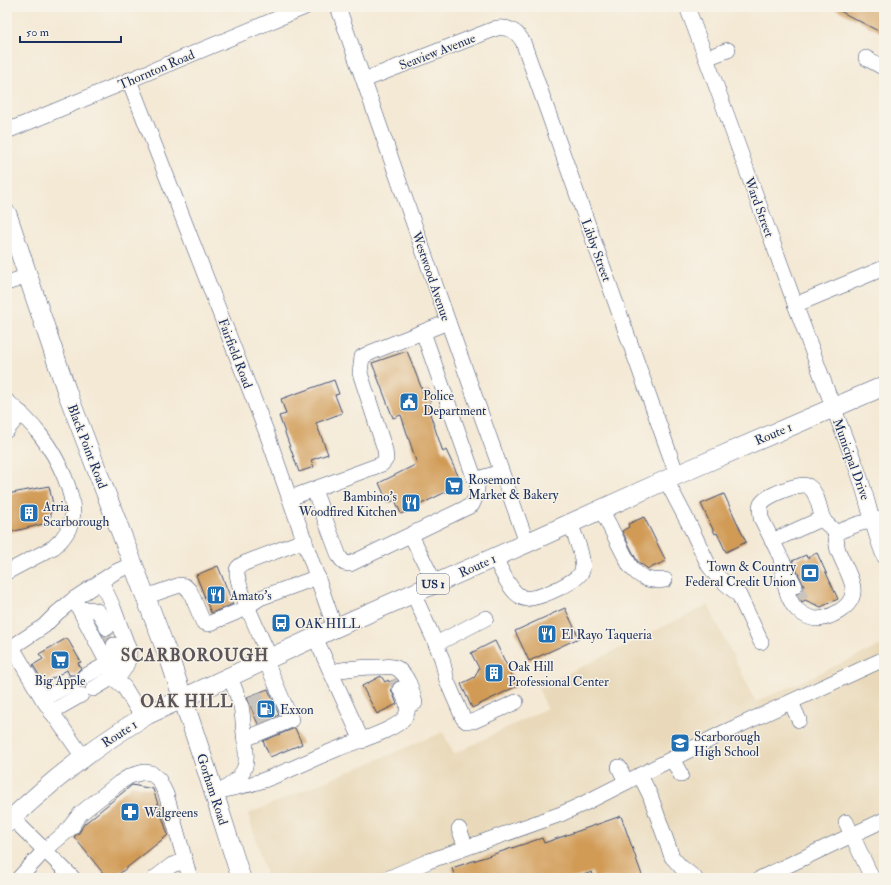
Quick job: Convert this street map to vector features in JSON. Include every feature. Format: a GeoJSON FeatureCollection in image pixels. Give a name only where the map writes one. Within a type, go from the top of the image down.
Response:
{"type":"FeatureCollection","features":[{"type":"Feature","properties":{"kind":"main road","name":"Black Point Road"},"geometry":{"type":"LineString","coordinates":[[7,214],[67,392],[183,699]]}},
{"type":"Feature","properties":{"kind":"main road","name":"Route 1"},"geometry":{"type":"LineString","coordinates":[[9,821],[52,782],[83,757],[124,728],[143,718],[315,637],[495,558],[671,477],[884,386]]}},
{"type":"Feature","properties":{"kind":"main road","name":"Gorham Road"},"geometry":{"type":"LineString","coordinates":[[183,699],[219,791],[241,878]]}},
{"type":"Feature","properties":{"kind":"street","name":"Thornton Road"},"geometry":{"type":"LineString","coordinates":[[7,131],[305,7]]}},
{"type":"Feature","properties":{"kind":"street","name":"Westwood Avenue"},"geometry":{"type":"LineString","coordinates":[[338,7],[527,543]]}},
{"type":"Feature","properties":{"kind":"street","name":"Ward Street"},"geometry":{"type":"LineString","coordinates":[[687,7],[833,408]]}},
{"type":"Feature","properties":{"kind":"street","name":"Seaview Avenue"},"geometry":{"type":"LineString","coordinates":[[364,80],[489,31],[502,28],[511,30]]}},
{"type":"Feature","properties":{"kind":"street","name":"Libby Street"},"geometry":{"type":"LineString","coordinates":[[511,30],[518,34],[523,42],[671,477],[689,524],[709,566],[717,576],[739,595],[761,642]]}},
{"type":"Feature","properties":{"kind":"street"},"geometry":{"type":"LineString","coordinates":[[706,58],[728,50]]}},
{"type":"Feature","properties":{"kind":"street"},"geometry":{"type":"LineString","coordinates":[[866,58],[884,68]]}},
{"type":"Feature","properties":{"kind":"street","name":"Fairfield Road"},"geometry":{"type":"LineString","coordinates":[[129,80],[266,431],[335,628]]}},
{"type":"Feature","properties":{"kind":"street"},"geometry":{"type":"LineString","coordinates":[[795,305],[884,269]]}},
{"type":"Feature","properties":{"kind":"street"},"geometry":{"type":"LineString","coordinates":[[7,283],[28,276]]}},
{"type":"Feature","properties":{"kind":"street"},"geometry":{"type":"LineString","coordinates":[[290,498],[382,464],[386,459],[360,373],[362,357],[448,322]]}},
{"type":"Feature","properties":{"kind":"street"},"geometry":{"type":"LineString","coordinates":[[423,332],[474,478],[478,479],[502,472]]}},
{"type":"Feature","properties":{"kind":"street"},"geometry":{"type":"LineString","coordinates":[[7,401],[21,413],[46,442],[61,467],[72,495],[73,518],[69,531],[54,547],[7,572]]}},
{"type":"Feature","properties":{"kind":"street","name":"Municipal Drive"},"geometry":{"type":"LineString","coordinates":[[833,408],[878,519],[878,541],[884,556]]}},
{"type":"Feature","properties":{"kind":"street"},"geometry":{"type":"LineString","coordinates":[[7,430],[21,413]]}},
{"type":"Feature","properties":{"kind":"street"},"geometry":{"type":"LineString","coordinates":[[314,490],[339,556],[344,563],[350,564],[472,505],[476,496],[478,479]]}},
{"type":"Feature","properties":{"kind":"street"},"geometry":{"type":"LineString","coordinates":[[781,561],[786,590],[793,605],[805,616],[815,619],[827,617],[847,605],[853,593],[852,586],[838,551],[835,533],[824,520],[813,491],[804,485],[794,487],[766,499],[760,506],[761,518],[781,561],[795,586]]}},
{"type":"Feature","properties":{"kind":"street"},"geometry":{"type":"LineString","coordinates":[[601,510],[630,566],[636,573],[649,580],[665,580]]}},
{"type":"Feature","properties":{"kind":"street"},"geometry":{"type":"LineString","coordinates":[[835,533],[878,519]]}},
{"type":"Feature","properties":{"kind":"street"},"geometry":{"type":"LineString","coordinates":[[772,541],[814,522],[824,520]]}},
{"type":"Feature","properties":{"kind":"street"},"geometry":{"type":"LineString","coordinates":[[495,558],[518,596],[525,599],[538,597],[573,581],[580,576],[582,570],[578,546],[570,524]]}},
{"type":"Feature","properties":{"kind":"street"},"geometry":{"type":"LineString","coordinates":[[411,535],[435,584]]}},
{"type":"Feature","properties":{"kind":"street"},"geometry":{"type":"LineString","coordinates":[[248,719],[291,720],[280,703],[268,660],[247,606],[236,572],[238,568],[245,563],[305,540]]}},
{"type":"Feature","properties":{"kind":"street"},"geometry":{"type":"LineString","coordinates":[[83,757],[49,708],[12,648],[44,626],[56,613],[77,604],[101,580],[125,566],[133,564]]}},
{"type":"Feature","properties":{"kind":"street"},"geometry":{"type":"LineString","coordinates":[[145,597],[180,585],[184,586],[190,591],[203,622],[208,624],[247,606],[260,598],[318,577]]}},
{"type":"Feature","properties":{"kind":"street"},"geometry":{"type":"LineString","coordinates":[[49,708],[114,673],[127,664],[129,650],[101,580]]}},
{"type":"Feature","properties":{"kind":"street"},"geometry":{"type":"LineString","coordinates":[[413,593],[436,644],[442,659],[447,681],[463,718],[466,721],[474,721],[516,702]]}},
{"type":"Feature","properties":{"kind":"street"},"geometry":{"type":"LineString","coordinates":[[802,601],[808,609],[818,615],[834,614]]}},
{"type":"Feature","properties":{"kind":"street"},"geometry":{"type":"LineString","coordinates":[[77,604],[95,610],[99,614],[104,629]]}},
{"type":"Feature","properties":{"kind":"street"},"geometry":{"type":"LineString","coordinates":[[77,604],[114,673],[124,686],[143,718]]}},
{"type":"Feature","properties":{"kind":"street"},"geometry":{"type":"LineString","coordinates":[[436,644],[486,618]]}},
{"type":"Feature","properties":{"kind":"street"},"geometry":{"type":"LineString","coordinates":[[315,637],[362,741]]}},
{"type":"Feature","properties":{"kind":"street"},"geometry":{"type":"LineString","coordinates":[[111,646],[114,662],[114,673]]}},
{"type":"Feature","properties":{"kind":"street"},"geometry":{"type":"LineString","coordinates":[[389,878],[413,867],[466,847],[561,814],[672,759],[714,731],[791,702],[884,659]]}},
{"type":"Feature","properties":{"kind":"street"},"geometry":{"type":"LineString","coordinates":[[330,672],[363,666],[388,666],[398,669],[406,678],[415,704],[414,711],[408,722],[400,730],[380,739],[362,741]]}},
{"type":"Feature","properties":{"kind":"street"},"geometry":{"type":"LineString","coordinates":[[219,791],[261,781],[338,748],[362,741],[398,724],[405,718],[408,705],[398,684],[390,672],[381,667]]}},
{"type":"Feature","properties":{"kind":"street"},"geometry":{"type":"LineString","coordinates":[[49,708],[114,673]]}},
{"type":"Feature","properties":{"kind":"street"},"geometry":{"type":"LineString","coordinates":[[219,791],[236,780],[244,769],[247,754],[248,719],[230,677]]}},
{"type":"Feature","properties":{"kind":"street"},"geometry":{"type":"LineString","coordinates":[[791,702],[799,720]]}},
{"type":"Feature","properties":{"kind":"street"},"geometry":{"type":"LineString","coordinates":[[672,759],[681,775]]}},
{"type":"Feature","properties":{"kind":"street"},"geometry":{"type":"LineString","coordinates":[[619,767],[626,782]]}},
{"type":"Feature","properties":{"kind":"street"},"geometry":{"type":"LineString","coordinates":[[19,878],[45,850],[142,772],[151,773],[157,777],[162,784],[172,812],[190,878]]}},
{"type":"Feature","properties":{"kind":"street"},"geometry":{"type":"LineString","coordinates":[[640,775],[650,795],[672,856],[681,867],[695,878]]}},
{"type":"Feature","properties":{"kind":"street"},"geometry":{"type":"LineString","coordinates":[[761,878],[849,828],[884,820]]}},
{"type":"Feature","properties":{"kind":"street"},"geometry":{"type":"LineString","coordinates":[[9,821],[45,850],[73,878]]}},
{"type":"Feature","properties":{"kind":"street"},"geometry":{"type":"LineString","coordinates":[[849,828],[872,878]]}},
{"type":"Feature","properties":{"kind":"street"},"geometry":{"type":"LineString","coordinates":[[459,829],[466,847]]}},
{"type":"Feature","properties":{"kind":"street"},"geometry":{"type":"LineString","coordinates":[[155,878],[172,865],[185,861]]}},
{"type":"Feature","properties":{"kind":"shaded area","name":"Scarborough High School"},"geometry":{"type":"Polygon","coordinates":[[[708,605],[756,702],[884,644],[884,878],[267,878],[248,814],[443,732],[454,754],[547,708],[538,688],[708,605]]]}},
{"type":"Feature","properties":{"kind":"building"},"geometry":{"type":"Polygon","coordinates":[[[832,7],[884,7],[884,34],[832,7]]]}},
{"type":"Feature","properties":{"kind":"building"},"geometry":{"type":"Polygon","coordinates":[[[407,351],[423,392],[428,389],[434,398],[427,405],[443,452],[446,450],[462,484],[401,514],[395,500],[388,503],[379,483],[417,464],[401,415],[393,418],[372,363],[407,351]]]}},
{"type":"Feature","properties":{"kind":"building"},"geometry":{"type":"Polygon","coordinates":[[[334,380],[339,394],[335,395],[342,413],[316,423],[328,454],[311,460],[314,467],[299,472],[279,416],[286,414],[281,399],[334,380]]]}},
{"type":"Feature","properties":{"kind":"building","name":"Atria Scarborough"},"geometry":{"type":"Polygon","coordinates":[[[49,486],[54,509],[50,510],[51,516],[46,518],[47,523],[7,533],[7,494],[49,486]]]}},
{"type":"Feature","properties":{"kind":"building"},"geometry":{"type":"Polygon","coordinates":[[[724,494],[746,542],[726,552],[717,533],[715,534],[701,504],[724,494]]]}},
{"type":"Feature","properties":{"kind":"building"},"geometry":{"type":"Polygon","coordinates":[[[644,517],[666,561],[648,569],[637,561],[622,531],[629,527],[628,524],[644,517]]]}},
{"type":"Feature","properties":{"kind":"building","name":"Town & Country Federal Credit Union"},"geometry":{"type":"Polygon","coordinates":[[[817,553],[838,599],[821,607],[805,600],[802,602],[798,594],[802,591],[804,586],[792,561],[806,555],[807,558],[817,553]]]}},
{"type":"Feature","properties":{"kind":"building"},"geometry":{"type":"Polygon","coordinates":[[[218,566],[233,604],[211,613],[196,575],[218,566]]]}},
{"type":"Feature","properties":{"kind":"building","name":"El Rayo Taqueria"},"geometry":{"type":"Polygon","coordinates":[[[565,608],[579,638],[529,661],[515,631],[565,608]]]}},
{"type":"Feature","properties":{"kind":"building","name":"Big Apple"},"geometry":{"type":"Polygon","coordinates":[[[67,638],[81,662],[78,663],[81,668],[76,675],[69,675],[67,670],[44,683],[33,665],[43,659],[39,654],[67,638]]]}},
{"type":"Feature","properties":{"kind":"building","name":"Oak Hill Professional Center"},"geometry":{"type":"Polygon","coordinates":[[[495,641],[517,686],[472,708],[461,684],[475,677],[479,668],[471,653],[495,641]]]}},
{"type":"Feature","properties":{"kind":"building"},"geometry":{"type":"Polygon","coordinates":[[[381,676],[385,682],[396,679],[397,681],[393,684],[391,689],[397,704],[377,714],[362,686],[381,676]]]}},
{"type":"Feature","properties":{"kind":"building"},"geometry":{"type":"Polygon","coordinates":[[[268,689],[279,715],[258,724],[247,697],[268,689]]]}},
{"type":"Feature","properties":{"kind":"building"},"geometry":{"type":"Polygon","coordinates":[[[295,728],[302,744],[270,757],[263,741],[295,728]]]}},
{"type":"Feature","properties":{"kind":"building","name":"Walgreens"},"geometry":{"type":"Polygon","coordinates":[[[132,785],[153,789],[168,835],[114,878],[107,878],[74,837],[79,833],[84,824],[132,785]]]}},
{"type":"Feature","properties":{"kind":"building"},"geometry":{"type":"Polygon","coordinates":[[[621,816],[643,878],[594,878],[592,872],[575,878],[455,878],[452,868],[542,838],[544,843],[621,816]]]}},
{"type":"Feature","properties":{"kind":"tunnel"},"geometry":{"type":"LineString","coordinates":[[795,586],[802,601]]}},
{"type":"Feature","properties":{"kind":"tunnel"},"geometry":{"type":"LineString","coordinates":[[101,630],[108,647]]}},
{"type":"Feature","properties":{"kind":"tunnel"},"geometry":{"type":"LineString","coordinates":[[395,679],[400,689]]}},
{"type":"Feature","properties":{"kind":"tunnel"},"geometry":{"type":"LineString","coordinates":[[250,704],[273,695]]}},
{"type":"Feature","properties":{"kind":"tunnel"},"geometry":{"type":"LineString","coordinates":[[256,718],[278,708]]}},
{"type":"Feature","properties":{"kind":"place","name":"Police Department"},"geometry":{"type":"Point","coordinates":[409,402]}},
{"type":"Feature","properties":{"kind":"place","name":"Rosemont Market & Bakery"},"geometry":{"type":"Point","coordinates":[454,486]}},
{"type":"Feature","properties":{"kind":"place","name":"Bambino's Woodfired Kitchen"},"geometry":{"type":"Point","coordinates":[411,503]}},
{"type":"Feature","properties":{"kind":"place","name":"Atria Scarborough"},"geometry":{"type":"Point","coordinates":[29,513]}},
{"type":"Feature","properties":{"kind":"place","name":"Town & Country Federal Credit Union"},"geometry":{"type":"Point","coordinates":[810,573]}},
{"type":"Feature","properties":{"kind":"place","name":"Amato's"},"geometry":{"type":"Point","coordinates":[216,595]}},
{"type":"Feature","properties":{"kind":"place","name":"OAK HILL"},"geometry":{"type":"Point","coordinates":[281,623]}},
{"type":"Feature","properties":{"kind":"place","name":"El Rayo Taqueria"},"geometry":{"type":"Point","coordinates":[547,634]}},
{"type":"Feature","properties":{"kind":"place","name":"Big Apple"},"geometry":{"type":"Point","coordinates":[60,660]}},
{"type":"Feature","properties":{"kind":"place","name":"Oak Hill Professional Center"},"geometry":{"type":"Point","coordinates":[494,673]}},
{"type":"Feature","properties":{"kind":"place","name":"Exxon"},"geometry":{"type":"Point","coordinates":[266,709]}},
{"type":"Feature","properties":{"kind":"place","name":"Scarborough High School"},"geometry":{"type":"Point","coordinates":[680,743]}},
{"type":"Feature","properties":{"kind":"place","name":"Walgreens"},"geometry":{"type":"Point","coordinates":[130,812]}},
{"type":"Feature","properties":{"kind":"district","name":"SCARBOROUGH"},"geometry":{"type":"Point","coordinates":[195,655]}},
{"type":"Feature","properties":{"kind":"district","name":"OAK HILL"},"geometry":{"type":"Point","coordinates":[187,701]}}]}
